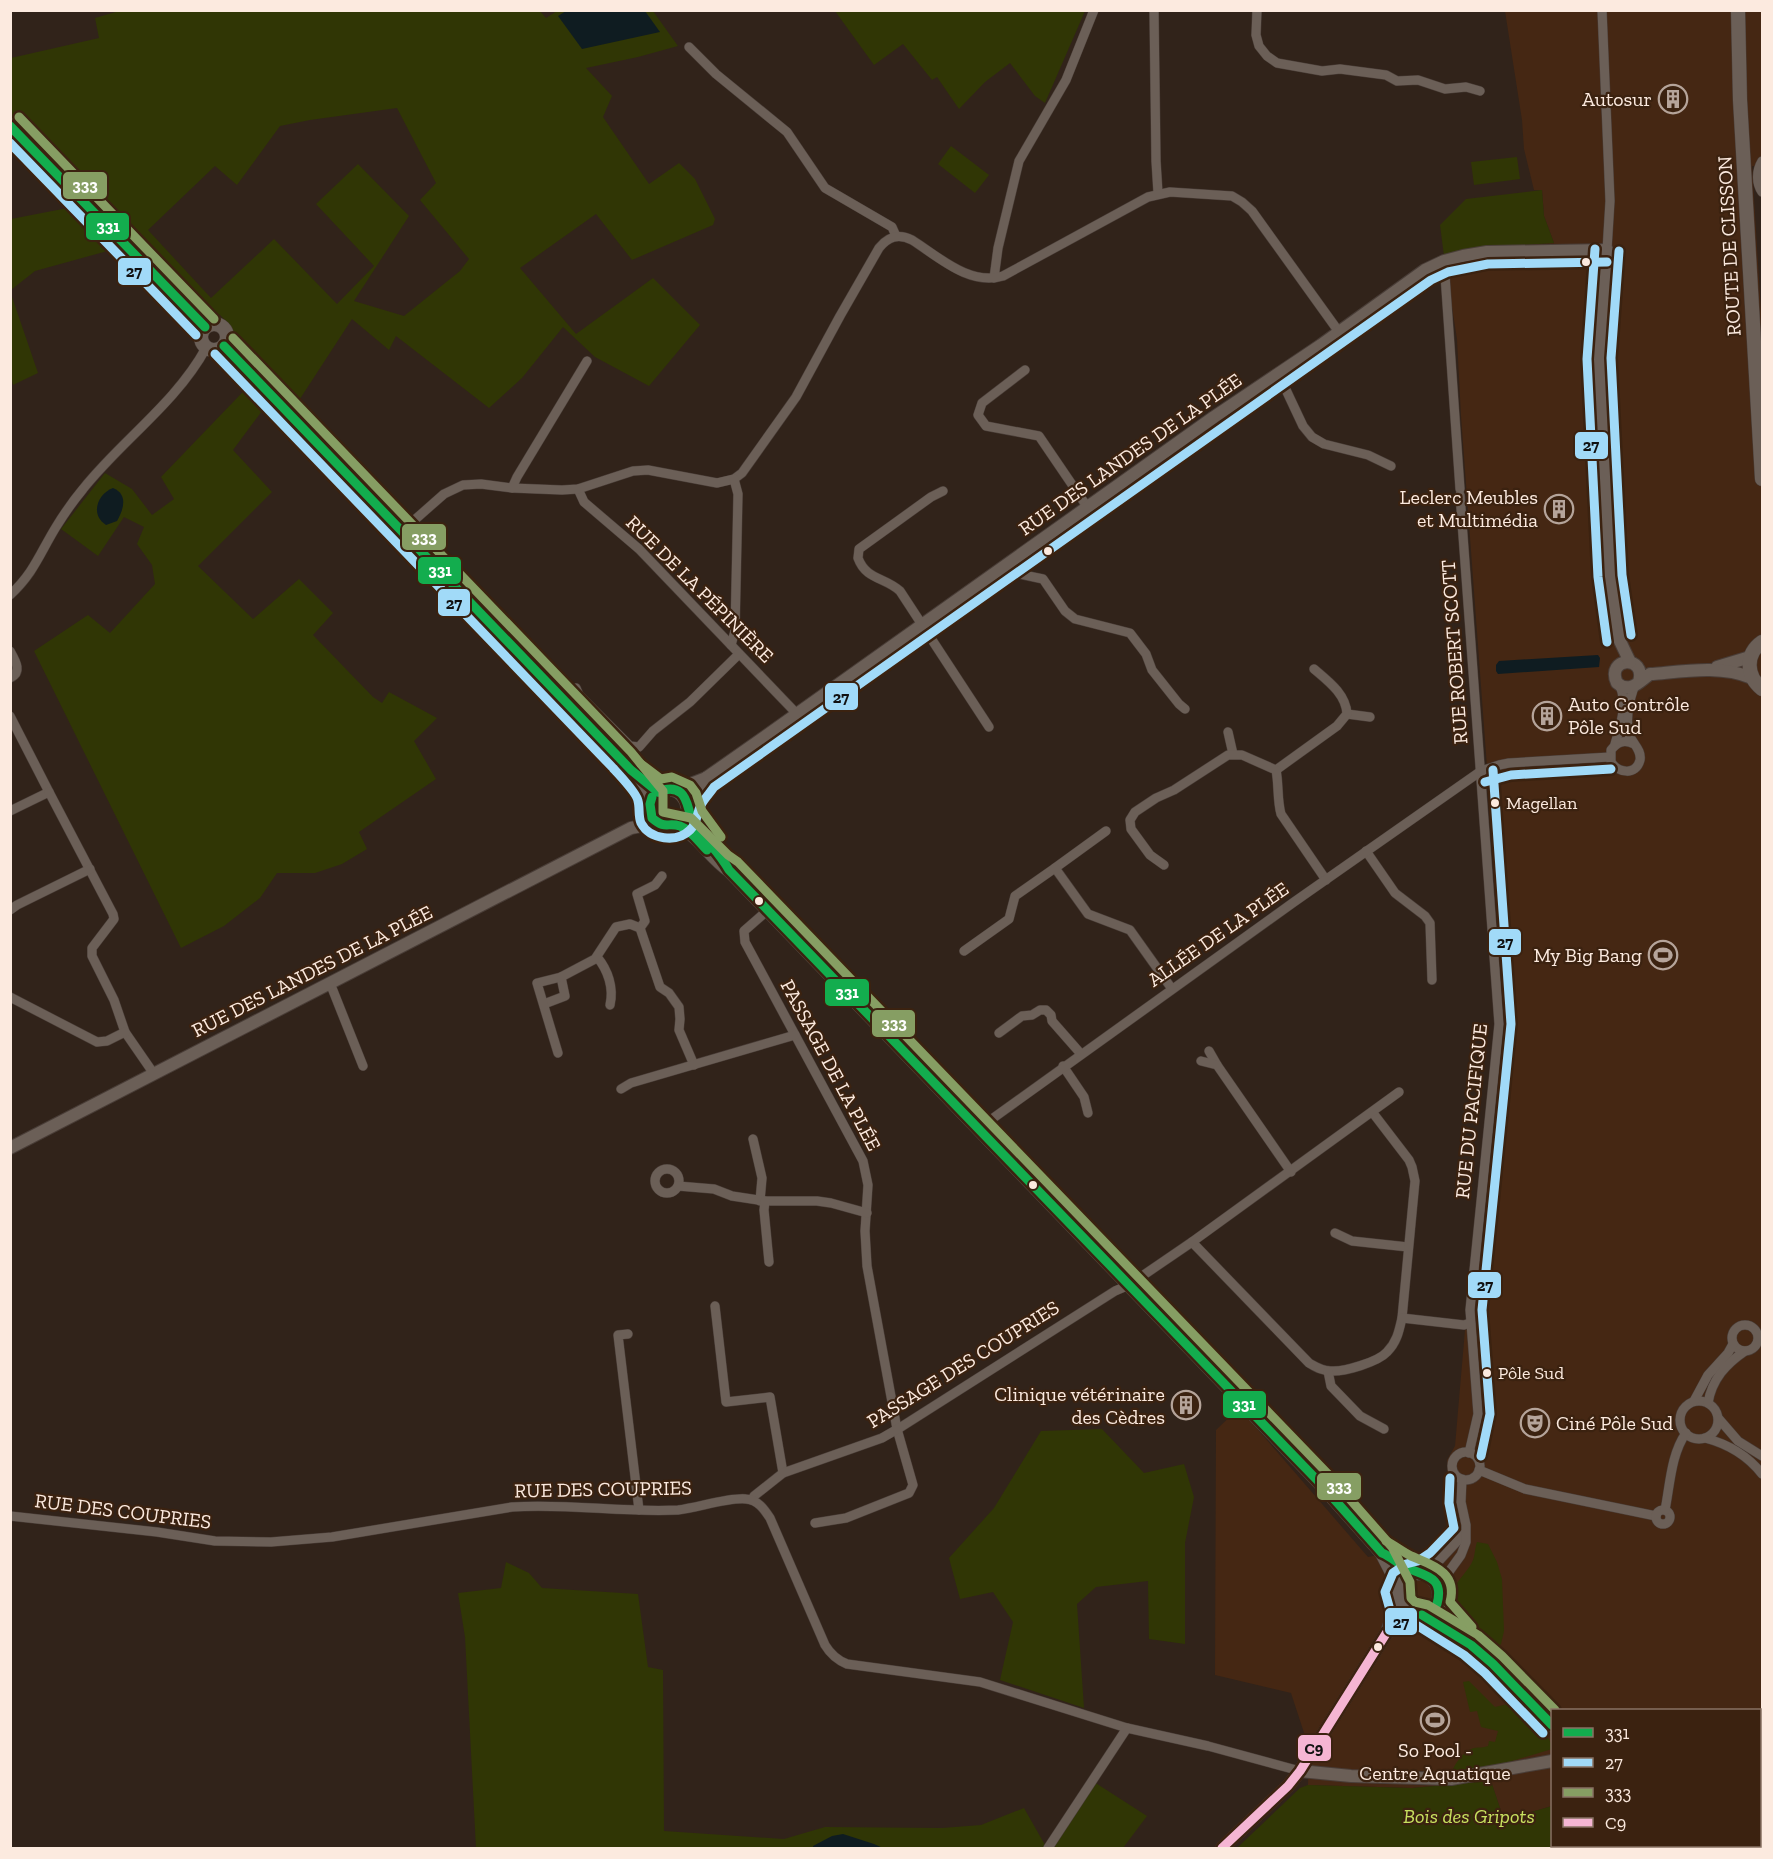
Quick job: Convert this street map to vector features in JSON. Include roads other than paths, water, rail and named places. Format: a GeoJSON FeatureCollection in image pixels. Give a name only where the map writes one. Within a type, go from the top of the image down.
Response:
{"type":"FeatureCollection","features":[{"type":"Feature","properties":{"kind":"main road","name":"ROUTE DE CLISSON"},"geometry":{"type":"LineString","coordinates":[[1738,10],[1740,100],[1762,479]]}},
{"type":"Feature","properties":{"kind":"main road"},"geometry":{"type":"LineString","coordinates":[[10,125],[205,327]]}},
{"type":"Feature","properties":{"kind":"main road"},"geometry":{"type":"LineString","coordinates":[[218,324],[225,329],[227,338],[224,346],[213,350],[206,348],[201,338],[205,327],[218,324]]}},
{"type":"Feature","properties":{"kind":"main road"},"geometry":{"type":"LineString","coordinates":[[224,346],[631,770],[653,800],[652,819],[670,827],[676,825],[682,821],[687,807]]}},
{"type":"Feature","properties":{"kind":"main road"},"geometry":{"type":"LineString","coordinates":[[1762,642],[1750,657],[1752,678],[1762,689]]}},
{"type":"Feature","properties":{"kind":"main road"},"geometry":{"type":"LineString","coordinates":[[653,800],[664,789],[675,790],[685,798],[687,807],[701,833],[725,861],[729,870]]}},
{"type":"Feature","properties":{"kind":"main road"},"geometry":{"type":"LineString","coordinates":[[676,825],[690,832],[720,864],[729,870],[1318,1481],[1382,1553],[1404,1610],[1418,1615],[1472,1645],[1551,1724]]}},
{"type":"Feature","properties":{"kind":"main road"},"geometry":{"type":"LineString","coordinates":[[1382,1553],[1387,1553],[1400,1563],[1427,1574],[1435,1581],[1438,1598],[1446,1617],[1472,1645]]}},
{"type":"Feature","properties":{"kind":"main road"},"geometry":{"type":"LineString","coordinates":[[1398,1593],[1406,1576],[1420,1573]]}},
{"type":"Feature","properties":{"kind":"main road"},"geometry":{"type":"LineString","coordinates":[[1418,1615],[1428,1613],[1438,1598]]}},
{"type":"Feature","properties":{"kind":"street"},"geometry":{"type":"LineString","coordinates":[[994,278],[1019,161],[1066,80],[1094,10]]}},
{"type":"Feature","properties":{"kind":"street"},"geometry":{"type":"LineString","coordinates":[[1154,10],[1158,193]]}},
{"type":"Feature","properties":{"kind":"street"},"geometry":{"type":"LineString","coordinates":[[1257,10],[1256,35],[1259,46],[1277,63],[1322,71],[1340,69],[1386,75],[1397,81],[1418,80],[1445,88],[1466,87],[1480,91]]}},
{"type":"Feature","properties":{"kind":"street"},"geometry":{"type":"LineString","coordinates":[[1602,10],[1610,201],[1599,358],[1610,576],[1619,639],[1628,664],[1650,674],[1709,670],[1739,673],[1752,678]]}},
{"type":"Feature","properties":{"kind":"street"},"geometry":{"type":"LineString","coordinates":[[689,47],[716,74],[787,132],[825,188],[892,227],[896,236]]}},
{"type":"Feature","properties":{"kind":"street"},"geometry":{"type":"LineString","coordinates":[[1762,161],[1757,177],[1762,192]]}},
{"type":"Feature","properties":{"kind":"street"},"geometry":{"type":"LineString","coordinates":[[402,531],[444,494],[463,485],[578,489],[633,471],[648,470],[717,483],[734,479],[742,473],[796,398],[879,248],[884,242],[896,236],[912,240],[966,275],[981,279],[994,278],[1003,276],[1158,193],[1232,196],[1252,211],[1339,332]]}},
{"type":"Feature","properties":{"kind":"street","name":"RUE DES LANDES DE LA PLÉE"},"geometry":{"type":"LineString","coordinates":[[675,790],[706,778],[1425,270],[1444,261],[1487,252],[1607,249]]}},
{"type":"Feature","properties":{"kind":"street","name":"RUE ROBERT SCOTT"},"geometry":{"type":"LineString","coordinates":[[1444,261],[1481,771]]}},
{"type":"Feature","properties":{"kind":"street"},"geometry":{"type":"LineString","coordinates":[[10,595],[25,581],[38,562],[57,525],[82,490],[182,384],[206,348]]}},
{"type":"Feature","properties":{"kind":"street"},"geometry":{"type":"LineString","coordinates":[[512,488],[587,362]]}},
{"type":"Feature","properties":{"kind":"street"},"geometry":{"type":"LineString","coordinates":[[1025,370],[982,403],[978,415],[986,426],[1039,436],[1088,508]]}},
{"type":"Feature","properties":{"kind":"street"},"geometry":{"type":"LineString","coordinates":[[1279,375],[1303,426],[1312,437],[1324,444],[1368,455],[1391,466]]}},
{"type":"Feature","properties":{"kind":"street"},"geometry":{"type":"LineString","coordinates":[[731,645],[735,631],[738,494],[734,479]]}},
{"type":"Feature","properties":{"kind":"street","name":"RUE DE LA PÉPINIÈRE"},"geometry":{"type":"LineString","coordinates":[[578,489],[584,502],[639,549],[797,714]]}},
{"type":"Feature","properties":{"kind":"street"},"geometry":{"type":"LineString","coordinates":[[943,491],[931,497],[859,549],[859,562],[868,574],[898,589],[924,625],[989,727]]}},
{"type":"Feature","properties":{"kind":"street"},"geometry":{"type":"LineString","coordinates":[[1006,566],[1011,572],[1043,579],[1065,611],[1075,619],[1130,633],[1146,654],[1152,670],[1185,709]]}},
{"type":"Feature","properties":{"kind":"street"},"geometry":{"type":"LineString","coordinates":[[10,651],[18,671],[10,678]]}},
{"type":"Feature","properties":{"kind":"street"},"geometry":{"type":"LineString","coordinates":[[576,688],[579,695],[630,747],[639,747],[653,731],[690,702],[739,654]]}},
{"type":"Feature","properties":{"kind":"street"},"geometry":{"type":"LineString","coordinates":[[1709,670],[1750,657]]}},
{"type":"Feature","properties":{"kind":"street"},"geometry":{"type":"LineString","coordinates":[[1628,664],[1639,669],[1641,676],[1636,685],[1629,703],[1628,724],[1640,758],[1638,764],[1624,772],[1614,767],[1610,756],[1615,744],[1624,700],[1614,674],[1615,670],[1628,664]]}},
{"type":"Feature","properties":{"kind":"street"},"geometry":{"type":"LineString","coordinates":[[1276,770],[1336,726],[1347,714],[1346,705],[1333,686],[1314,669]]}},
{"type":"Feature","properties":{"kind":"street"},"geometry":{"type":"LineString","coordinates":[[1620,686],[1629,688],[1650,674]]}},
{"type":"Feature","properties":{"kind":"street"},"geometry":{"type":"LineString","coordinates":[[1347,714],[1370,717]]}},
{"type":"Feature","properties":{"kind":"street"},"geometry":{"type":"LineString","coordinates":[[10,717],[113,914],[114,919],[92,948],[92,956],[114,1000],[125,1032],[154,1074]]}},
{"type":"Feature","properties":{"kind":"street"},"geometry":{"type":"LineString","coordinates":[[1228,732],[1233,754]]}},
{"type":"Feature","properties":{"kind":"street"},"geometry":{"type":"LineString","coordinates":[[1615,744],[1624,741],[1634,744]]}},
{"type":"Feature","properties":{"kind":"street"},"geometry":{"type":"LineString","coordinates":[[1164,865],[1150,855],[1131,829],[1130,820],[1135,812],[1156,798],[1174,790],[1222,757],[1233,754],[1242,755],[1276,770]]}},
{"type":"Feature","properties":{"kind":"street","name":"ALLÉE DE LA PLÉE"},"geometry":{"type":"LineString","coordinates":[[978,1129],[1481,771],[1509,763],[1610,756]]}},
{"type":"Feature","properties":{"kind":"street"},"geometry":{"type":"LineString","coordinates":[[1276,770],[1279,782],[1278,804],[1281,814],[1326,880]]}},
{"type":"Feature","properties":{"kind":"street","name":"RUE DU PACIFIQUE"},"geometry":{"type":"LineString","coordinates":[[1469,1453],[1478,1414],[1470,1323],[1471,1298],[1499,1024],[1481,771]]}},
{"type":"Feature","properties":{"kind":"street","name":"RUE DES LANDES DE LA PLÉE"},"geometry":{"type":"LineString","coordinates":[[687,807],[706,778]]}},
{"type":"Feature","properties":{"kind":"street"},"geometry":{"type":"LineString","coordinates":[[10,811],[49,792]]}},
{"type":"Feature","properties":{"kind":"street","name":"RUE DES LANDES DE LA PLÉE"},"geometry":{"type":"LineString","coordinates":[[631,828],[653,800]]}},
{"type":"Feature","properties":{"kind":"street","name":"RUE DES LANDES DE LA PLÉE"},"geometry":{"type":"LineString","coordinates":[[10,1148],[631,828],[657,823]]}},
{"type":"Feature","properties":{"kind":"street"},"geometry":{"type":"LineString","coordinates":[[964,951],[1009,919],[1015,896],[1106,831]]}},
{"type":"Feature","properties":{"kind":"street"},"geometry":{"type":"LineString","coordinates":[[1366,851],[1395,893],[1425,916],[1430,923],[1432,980]]}},
{"type":"Feature","properties":{"kind":"street"},"geometry":{"type":"LineString","coordinates":[[1055,868],[1088,914],[1130,930],[1172,989]]}},
{"type":"Feature","properties":{"kind":"street"},"geometry":{"type":"LineString","coordinates":[[10,910],[90,869]]}},
{"type":"Feature","properties":{"kind":"street"},"geometry":{"type":"LineString","coordinates":[[640,928],[645,921],[637,894],[655,885],[662,876]]}},
{"type":"Feature","properties":{"kind":"street","name":"PASSAGE DE LA PLÉE"},"geometry":{"type":"LineString","coordinates":[[768,910],[744,931],[745,942],[863,1161],[868,1185],[865,1231],[867,1266],[897,1429],[913,1485],[909,1493],[846,1518],[815,1523]]}},
{"type":"Feature","properties":{"kind":"street"},"geometry":{"type":"LineString","coordinates":[[558,1053],[537,983],[561,976],[595,959],[616,927],[630,924],[640,928],[660,987],[669,993],[679,1007],[681,1019],[679,1030],[694,1065]]}},
{"type":"Feature","properties":{"kind":"street"},"geometry":{"type":"LineString","coordinates":[[597,957],[606,966],[612,996],[610,1005]]}},
{"type":"Feature","properties":{"kind":"street"},"geometry":{"type":"LineString","coordinates":[[544,1004],[565,996],[561,976]]}},
{"type":"Feature","properties":{"kind":"street"},"geometry":{"type":"LineString","coordinates":[[330,983],[363,1066]]}},
{"type":"Feature","properties":{"kind":"street"},"geometry":{"type":"LineString","coordinates":[[10,998],[97,1042],[107,1041],[125,1032]]}},
{"type":"Feature","properties":{"kind":"street"},"geometry":{"type":"LineString","coordinates":[[999,1033],[1022,1016],[1046,1010],[1051,1015],[1052,1022],[1081,1054]]}},
{"type":"Feature","properties":{"kind":"street"},"geometry":{"type":"LineString","coordinates":[[621,1089],[631,1083],[795,1035]]}},
{"type":"Feature","properties":{"kind":"street"},"geometry":{"type":"LineString","coordinates":[[1209,1050],[1291,1172]]}},
{"type":"Feature","properties":{"kind":"street"},"geometry":{"type":"LineString","coordinates":[[1201,1061],[1217,1065]]}},
{"type":"Feature","properties":{"kind":"street"},"geometry":{"type":"LineString","coordinates":[[1064,1066],[1084,1097],[1088,1113]]}},
{"type":"Feature","properties":{"kind":"street","name":"PASSAGE DES COUPRIES"},"geometry":{"type":"LineString","coordinates":[[752,1500],[783,1473],[882,1438],[1115,1291],[1129,1285],[1291,1172],[1399,1092]]}},
{"type":"Feature","properties":{"kind":"street"},"geometry":{"type":"LineString","coordinates":[[1191,1242],[1309,1363],[1328,1371],[1340,1371],[1375,1360],[1385,1354],[1398,1335],[1402,1318],[1415,1181],[1412,1167],[1373,1113]]}},
{"type":"Feature","properties":{"kind":"street"},"geometry":{"type":"LineString","coordinates":[[753,1139],[762,1178],[762,1201],[769,1262]]}},
{"type":"Feature","properties":{"kind":"street"},"geometry":{"type":"LineString","coordinates":[[678,1186],[714,1189],[732,1196],[762,1201],[831,1203],[867,1213]]}},
{"type":"Feature","properties":{"kind":"street"},"geometry":{"type":"LineString","coordinates":[[1335,1233],[1352,1241],[1408,1247]]}},
{"type":"Feature","properties":{"kind":"street"},"geometry":{"type":"LineString","coordinates":[[715,1306],[726,1402],[770,1397],[783,1473]]}},
{"type":"Feature","properties":{"kind":"street"},"geometry":{"type":"LineString","coordinates":[[1402,1318],[1464,1325],[1470,1323]]}},
{"type":"Feature","properties":{"kind":"street"},"geometry":{"type":"LineString","coordinates":[[1694,1401],[1708,1375],[1728,1353],[1733,1344],[1732,1334],[1736,1328],[1743,1325],[1751,1326],[1756,1331],[1757,1342],[1753,1348],[1734,1359],[1716,1379],[1710,1390],[1708,1403]]}},
{"type":"Feature","properties":{"kind":"street"},"geometry":{"type":"LineString","coordinates":[[628,1334],[618,1335],[639,1510]]}},
{"type":"Feature","properties":{"kind":"street"},"geometry":{"type":"LineString","coordinates":[[1733,1344],[1738,1349],[1746,1351]]}},
{"type":"Feature","properties":{"kind":"street"},"geometry":{"type":"LineString","coordinates":[[1328,1371],[1331,1386],[1360,1416],[1384,1430]]}},
{"type":"Feature","properties":{"kind":"street"},"geometry":{"type":"LineString","coordinates":[[1762,1456],[1738,1441],[1719,1419],[1716,1410],[1708,1403],[1694,1401],[1688,1404],[1681,1413],[1680,1423],[1686,1433],[1695,1438],[1718,1441],[1752,1462],[1762,1474]]}},
{"type":"Feature","properties":{"kind":"street"},"geometry":{"type":"LineString","coordinates":[[1705,1438],[1716,1429],[1719,1419]]}},
{"type":"Feature","properties":{"kind":"street"},"geometry":{"type":"LineString","coordinates":[[1479,1470],[1525,1489],[1656,1516],[1656,1521],[1660,1524],[1667,1524],[1671,1515],[1665,1510],[1674,1461],[1679,1444],[1686,1433]]}},
{"type":"Feature","properties":{"kind":"street"},"geometry":{"type":"LineString","coordinates":[[1469,1453],[1478,1459],[1479,1470],[1473,1478],[1462,1479],[1454,1472],[1453,1462],[1459,1455],[1469,1453]]}},
{"type":"Feature","properties":{"kind":"street"},"geometry":{"type":"LineString","coordinates":[[1438,1598],[1448,1573],[1466,1542],[1466,1525],[1461,1502],[1462,1479]]}},
{"type":"Feature","properties":{"kind":"street","name":"RUE DES COUPRIES"},"geometry":{"type":"LineString","coordinates":[[10,1516],[215,1541],[262,1542],[332,1537],[542,1505],[681,1510],[744,1498],[752,1500]]}},
{"type":"Feature","properties":{"kind":"street"},"geometry":{"type":"LineString","coordinates":[[752,1500],[758,1503],[770,1518],[825,1646],[839,1661],[847,1664],[980,1682],[1127,1728],[1208,1746],[1300,1771],[1351,1776],[1451,1779],[1551,1761]]}},
{"type":"Feature","properties":{"kind":"street"},"geometry":{"type":"LineString","coordinates":[[1420,1573],[1438,1562],[1466,1533]]}},
{"type":"Feature","properties":{"kind":"street"},"geometry":{"type":"LineString","coordinates":[[1222,1848],[1288,1786],[1300,1771],[1387,1632],[1398,1593]]}},
{"type":"Feature","properties":{"kind":"street"},"geometry":{"type":"LineString","coordinates":[[1387,1632],[1405,1619],[1418,1615]]}},
{"type":"Feature","properties":{"kind":"street"},"geometry":{"type":"LineString","coordinates":[[1048,1848],[1127,1728]]}},
{"type":"Feature","properties":{"kind":"place","name":"Autosur"},"geometry":{"type":"Point","coordinates":[1673,99]}},
{"type":"Feature","properties":{"kind":"place","name":"Leclerc Meubles et Multimédia"},"geometry":{"type":"Point","coordinates":[1559,509]}},
{"type":"Feature","properties":{"kind":"place","name":"Auto Contrôle Pôle Sud"},"geometry":{"type":"Point","coordinates":[1547,716]}},
{"type":"Feature","properties":{"kind":"place","name":"Magellan"},"geometry":{"type":"Point","coordinates":[1495,803]}},
{"type":"Feature","properties":{"kind":"place","name":"My Big Bang"},"geometry":{"type":"Point","coordinates":[1663,955]}},
{"type":"Feature","properties":{"kind":"place","name":"Pôle Sud"},"geometry":{"type":"Point","coordinates":[1487,1373]}},
{"type":"Feature","properties":{"kind":"place","name":"Clinique vétérinaire des Cèdres"},"geometry":{"type":"Point","coordinates":[1186,1405]}},
{"type":"Feature","properties":{"kind":"place","name":"Ciné Pôle Sud"},"geometry":{"type":"Point","coordinates":[1535,1423]}},
{"type":"Feature","properties":{"kind":"place","name":"So Pool - Centre Aquatique"},"geometry":{"type":"Point","coordinates":[1435,1720]}},
{"type":"Feature","properties":{"kind":"park label","name":"Bois des Gripots"},"geometry":{"type":"Point","coordinates":[1469,1816]}}]}
